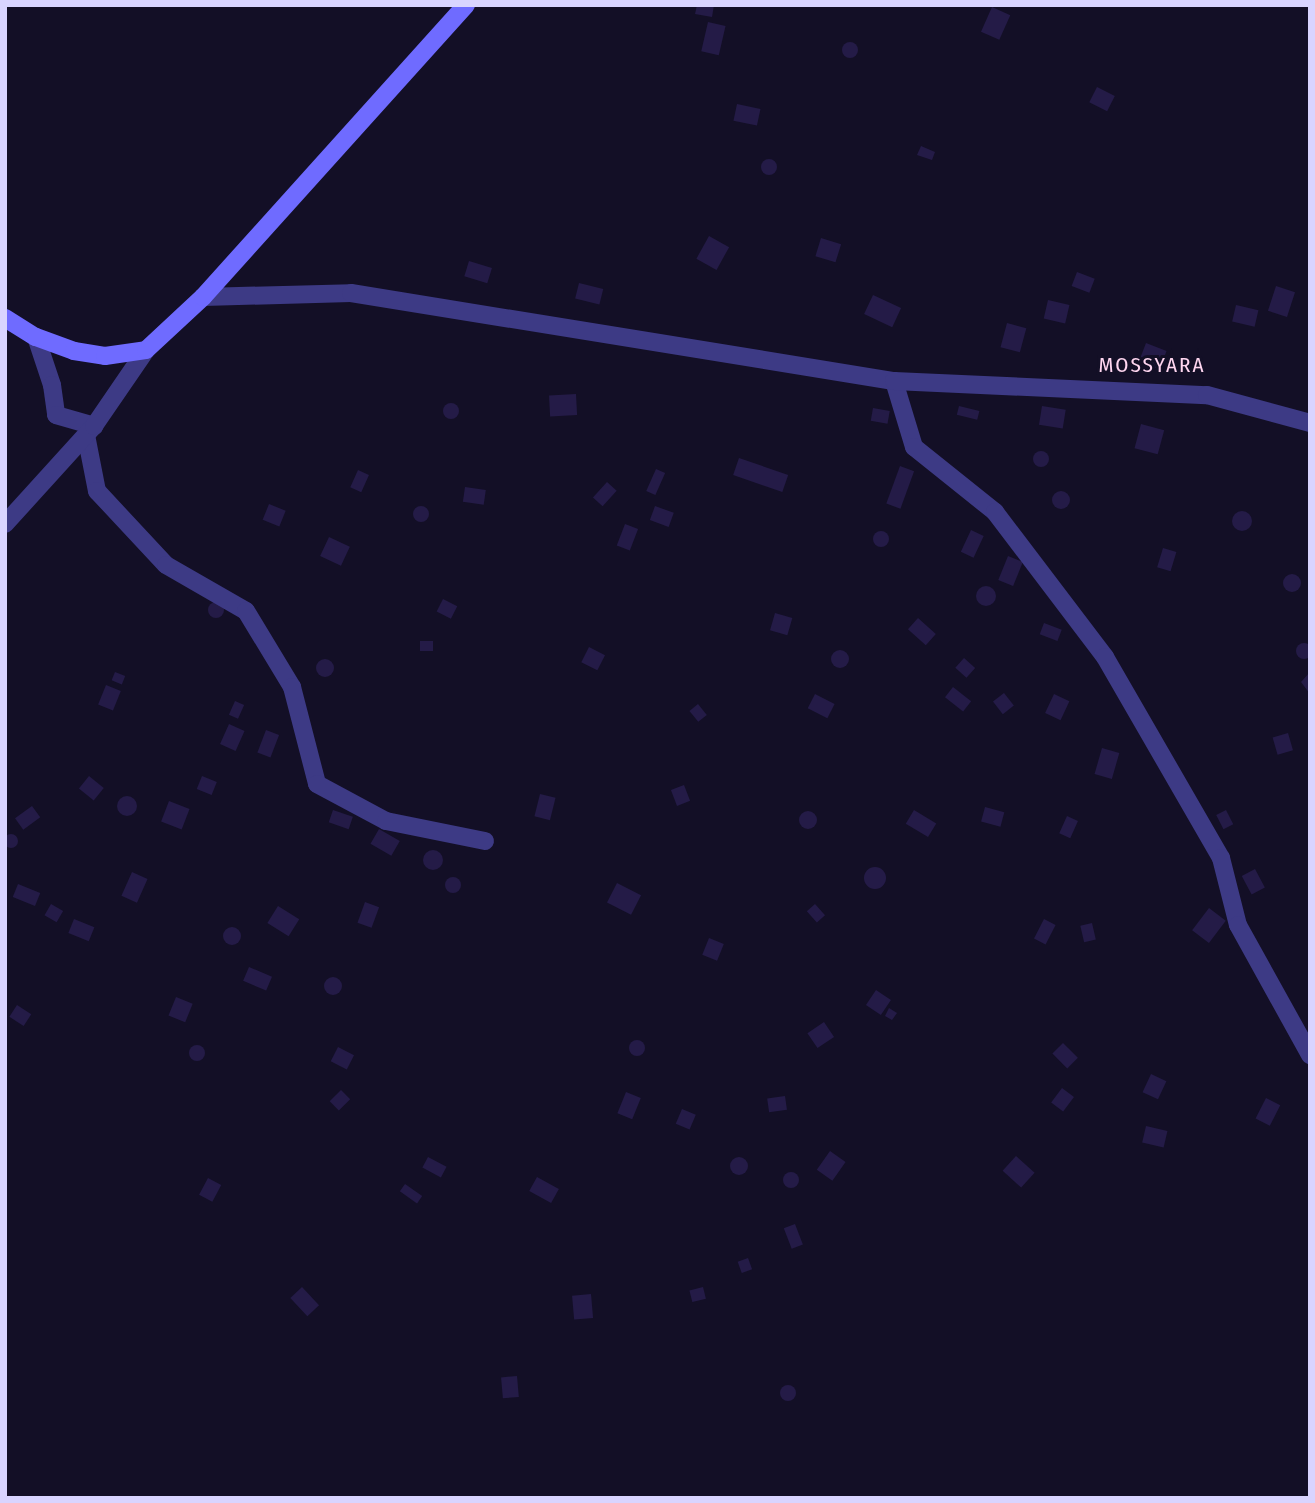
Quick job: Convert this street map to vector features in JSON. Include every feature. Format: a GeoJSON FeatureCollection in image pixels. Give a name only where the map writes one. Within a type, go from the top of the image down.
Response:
{"type":"FeatureCollection","features":[{"type":"Feature","properties":{"kind":"main road"},"geometry":{"type":"LineString","coordinates":[[5,318],[36,337],[104,356],[146,350],[203,297],[466,5]]}},
{"type":"Feature","properties":{"kind":"street"},"geometry":{"type":"LineString","coordinates":[[203,297],[351,293],[894,381],[1207,395],[1310,423]]}},
{"type":"Feature","properties":{"kind":"street"},"geometry":{"type":"LineString","coordinates":[[36,337],[52,385],[56,415],[90,430]]}},
{"type":"Feature","properties":{"kind":"street"},"geometry":{"type":"LineString","coordinates":[[5,524],[90,430],[146,350]]}},
{"type":"Feature","properties":{"kind":"street"},"geometry":{"type":"LineString","coordinates":[[894,381],[914,447],[995,512],[1105,657],[1221,858],[1238,925],[1310,1055]]}},
{"type":"Feature","properties":{"kind":"street"},"geometry":{"type":"LineString","coordinates":[[90,430],[97,491],[166,565],[246,611],[292,687],[317,784],[386,821],[485,841]]}},
{"type":"Feature","properties":{"kind":"building"},"geometry":{"type":"Polygon","coordinates":[[[697,5],[714,5],[712,17],[695,14],[697,5]]]}},
{"type":"Feature","properties":{"kind":"building"},"geometry":{"type":"Polygon","coordinates":[[[992,7],[1010,15],[999,40],[981,32],[992,7]]]}},
{"type":"Feature","properties":{"kind":"building"},"geometry":{"type":"Polygon","coordinates":[[[708,22],[726,26],[719,55],[701,51],[708,22]]]}},
{"type":"Feature","properties":{"kind":"building"},"geometry":{"type":"Polygon","coordinates":[[[850,42],[856,44],[856,56],[850,58],[844,56],[842,50],[844,44],[850,42]]]}},
{"type":"Feature","properties":{"kind":"building"},"geometry":{"type":"Polygon","coordinates":[[[1097,87],[1115,96],[1107,111],[1089,102],[1097,87]]]}},
{"type":"Feature","properties":{"kind":"building"},"geometry":{"type":"Polygon","coordinates":[[[737,104],[760,109],[757,126],[733,121],[737,104]]]}},
{"type":"Feature","properties":{"kind":"building"},"geometry":{"type":"Polygon","coordinates":[[[921,146],[935,152],[932,160],[917,155],[921,146]]]}},
{"type":"Feature","properties":{"kind":"building"},"geometry":{"type":"Polygon","coordinates":[[[769,159],[775,161],[775,173],[769,175],[763,173],[761,167],[763,161],[769,159]]]}},
{"type":"Feature","properties":{"kind":"building"},"geometry":{"type":"Polygon","coordinates":[[[709,236],[729,247],[717,270],[696,259],[709,236]]]}},
{"type":"Feature","properties":{"kind":"building"},"geometry":{"type":"Polygon","coordinates":[[[821,238],[841,244],[836,262],[815,256],[821,238]]]}},
{"type":"Feature","properties":{"kind":"building"},"geometry":{"type":"Polygon","coordinates":[[[469,261],[492,268],[487,283],[464,276],[469,261]]]}},
{"type":"Feature","properties":{"kind":"building"},"geometry":{"type":"Polygon","coordinates":[[[1077,272],[1095,279],[1089,293],[1072,286],[1077,272]]]}},
{"type":"Feature","properties":{"kind":"building"},"geometry":{"type":"Polygon","coordinates":[[[579,283],[603,289],[599,305],[575,299],[579,283]]]}},
{"type":"Feature","properties":{"kind":"building"},"geometry":{"type":"Polygon","coordinates":[[[1276,286],[1295,292],[1287,317],[1268,311],[1276,286]]]}},
{"type":"Feature","properties":{"kind":"building"},"geometry":{"type":"Polygon","coordinates":[[[873,295],[901,308],[892,327],[864,314],[873,295]]]}},
{"type":"Feature","properties":{"kind":"building"},"geometry":{"type":"Polygon","coordinates":[[[1048,300],[1069,305],[1065,323],[1044,319],[1048,300]]]}},
{"type":"Feature","properties":{"kind":"building"},"geometry":{"type":"Polygon","coordinates":[[[1236,305],[1258,310],[1255,327],[1232,322],[1236,305]]]}},
{"type":"Feature","properties":{"kind":"building"},"geometry":{"type":"Polygon","coordinates":[[[1007,323],[1026,328],[1020,352],[1001,347],[1007,323]]]}},
{"type":"Feature","properties":{"kind":"building"},"geometry":{"type":"Polygon","coordinates":[[[1146,343],[1167,351],[1159,370],[1139,362],[1146,343]]]}},
{"type":"Feature","properties":{"kind":"building"},"geometry":{"type":"Polygon","coordinates":[[[576,394],[577,415],[550,416],[549,395],[576,394]]]}},
{"type":"Feature","properties":{"kind":"building"},"geometry":{"type":"Polygon","coordinates":[[[451,403],[457,405],[457,417],[451,419],[445,417],[443,411],[445,405],[451,403]]]}},
{"type":"Feature","properties":{"kind":"building"},"geometry":{"type":"Polygon","coordinates":[[[959,406],[979,411],[977,420],[957,415],[959,406]]]}},
{"type":"Feature","properties":{"kind":"building"},"geometry":{"type":"Polygon","coordinates":[[[1042,406],[1066,410],[1063,429],[1039,425],[1042,406]]]}},
{"type":"Feature","properties":{"kind":"building"},"geometry":{"type":"Polygon","coordinates":[[[873,408],[890,411],[887,424],[871,421],[873,408]]]}},
{"type":"Feature","properties":{"kind":"building"},"geometry":{"type":"Polygon","coordinates":[[[1141,424],[1164,430],[1158,454],[1135,448],[1141,424]]]}},
{"type":"Feature","properties":{"kind":"building"},"geometry":{"type":"Polygon","coordinates":[[[1038,451],[1044,451],[1049,459],[1047,465],[1038,467],[1033,462],[1033,456],[1038,451]]]}},
{"type":"Feature","properties":{"kind":"building"},"geometry":{"type":"Polygon","coordinates":[[[739,458],[788,475],[782,492],[733,475],[739,458]]]}},
{"type":"Feature","properties":{"kind":"building"},"geometry":{"type":"Polygon","coordinates":[[[900,466],[914,471],[900,509],[886,504],[900,466]]]}},
{"type":"Feature","properties":{"kind":"building"},"geometry":{"type":"Polygon","coordinates":[[[656,469],[665,473],[655,495],[646,491],[656,469]]]}},
{"type":"Feature","properties":{"kind":"building"},"geometry":{"type":"Polygon","coordinates":[[[358,470],[369,475],[361,492],[350,487],[358,470]]]}},
{"type":"Feature","properties":{"kind":"building"},"geometry":{"type":"Polygon","coordinates":[[[607,482],[617,491],[603,506],[593,498],[607,482]]]}},
{"type":"Feature","properties":{"kind":"building"},"geometry":{"type":"Polygon","coordinates":[[[465,487],[486,490],[484,505],[463,502],[465,487]]]}},
{"type":"Feature","properties":{"kind":"building"},"geometry":{"type":"Polygon","coordinates":[[[1061,491],[1067,494],[1070,500],[1067,506],[1061,509],[1055,506],[1052,500],[1055,494],[1061,491]]]}},
{"type":"Feature","properties":{"kind":"building"},"geometry":{"type":"Polygon","coordinates":[[[269,504],[286,511],[279,527],[263,520],[269,504]]]}},
{"type":"Feature","properties":{"kind":"building"},"geometry":{"type":"Polygon","coordinates":[[[421,506],[427,508],[427,520],[421,522],[415,520],[413,514],[415,508],[421,506]]]}},
{"type":"Feature","properties":{"kind":"building"},"geometry":{"type":"Polygon","coordinates":[[[655,506],[674,513],[669,527],[650,520],[655,506]]]}},
{"type":"Feature","properties":{"kind":"building"},"geometry":{"type":"Polygon","coordinates":[[[1238,511],[1246,511],[1252,521],[1246,531],[1238,531],[1232,525],[1232,517],[1238,511]]]}},
{"type":"Feature","properties":{"kind":"building"},"geometry":{"type":"Polygon","coordinates":[[[625,524],[638,529],[630,550],[617,545],[625,524]]]}},
{"type":"Feature","properties":{"kind":"building"},"geometry":{"type":"Polygon","coordinates":[[[971,530],[984,536],[974,558],[961,552],[971,530]]]}},
{"type":"Feature","properties":{"kind":"building"},"geometry":{"type":"Polygon","coordinates":[[[881,531],[889,539],[881,547],[873,539],[881,531]]]}},
{"type":"Feature","properties":{"kind":"building"},"geometry":{"type":"Polygon","coordinates":[[[329,537],[350,547],[341,566],[320,556],[329,537]]]}},
{"type":"Feature","properties":{"kind":"building"},"geometry":{"type":"Polygon","coordinates":[[[1163,548],[1176,552],[1171,571],[1157,567],[1163,548]]]}},
{"type":"Feature","properties":{"kind":"building"},"geometry":{"type":"Polygon","coordinates":[[[1008,556],[1023,562],[1013,586],[998,580],[1008,556]]]}},
{"type":"Feature","properties":{"kind":"building"},"geometry":{"type":"Polygon","coordinates":[[[1292,574],[1298,577],[1301,583],[1298,589],[1292,592],[1286,589],[1283,583],[1286,577],[1292,574]]]}},
{"type":"Feature","properties":{"kind":"building"},"geometry":{"type":"Polygon","coordinates":[[[986,586],[993,589],[996,596],[993,603],[986,606],[979,603],[976,596],[979,589],[986,586]]]}},
{"type":"Feature","properties":{"kind":"building"},"geometry":{"type":"Polygon","coordinates":[[[443,599],[457,606],[451,619],[437,611],[443,599]]]}},
{"type":"Feature","properties":{"kind":"building"},"geometry":{"type":"Polygon","coordinates":[[[213,602],[219,602],[224,610],[222,616],[213,618],[208,613],[208,607],[213,602]]]}},
{"type":"Feature","properties":{"kind":"building"},"geometry":{"type":"Polygon","coordinates":[[[775,613],[792,618],[787,635],[770,630],[775,613]]]}},
{"type":"Feature","properties":{"kind":"building"},"geometry":{"type":"Polygon","coordinates":[[[918,618],[936,634],[926,645],[908,629],[918,618]]]}},
{"type":"Feature","properties":{"kind":"building"},"geometry":{"type":"Polygon","coordinates":[[[1044,623],[1062,630],[1057,641],[1040,634],[1044,623]]]}},
{"type":"Feature","properties":{"kind":"building"},"geometry":{"type":"Polygon","coordinates":[[[420,641],[433,641],[433,651],[420,651],[420,641]]]}},
{"type":"Feature","properties":{"kind":"building"},"geometry":{"type":"Polygon","coordinates":[[[1304,643],[1312,651],[1304,659],[1296,651],[1304,643]]]}},
{"type":"Feature","properties":{"kind":"building"},"geometry":{"type":"Polygon","coordinates":[[[589,647],[605,655],[597,670],[581,662],[589,647]]]}},
{"type":"Feature","properties":{"kind":"building"},"geometry":{"type":"Polygon","coordinates":[[[840,650],[848,655],[849,659],[844,667],[840,668],[832,663],[831,659],[836,651],[840,650]]]}},
{"type":"Feature","properties":{"kind":"building"},"geometry":{"type":"Polygon","coordinates":[[[964,658],[975,668],[966,678],[955,668],[964,658]]]}},
{"type":"Feature","properties":{"kind":"building"},"geometry":{"type":"Polygon","coordinates":[[[325,659],[331,662],[334,668],[331,674],[325,677],[319,674],[316,668],[319,662],[325,659]]]}},
{"type":"Feature","properties":{"kind":"building"},"geometry":{"type":"Polygon","coordinates":[[[115,672],[125,676],[122,684],[112,680],[115,672]]]}},
{"type":"Feature","properties":{"kind":"building"},"geometry":{"type":"Polygon","coordinates":[[[1310,672],[1310,694],[1301,682],[1310,672]]]}},
{"type":"Feature","properties":{"kind":"building"},"geometry":{"type":"Polygon","coordinates":[[[106,685],[121,691],[113,710],[98,704],[106,685]]]}},
{"type":"Feature","properties":{"kind":"building"},"geometry":{"type":"Polygon","coordinates":[[[953,687],[971,701],[963,711],[945,697],[953,687]]]}},
{"type":"Feature","properties":{"kind":"building"},"geometry":{"type":"Polygon","coordinates":[[[1004,693],[1014,706],[1003,714],[993,702],[1004,693]]]}},
{"type":"Feature","properties":{"kind":"building"},"geometry":{"type":"Polygon","coordinates":[[[815,694],[835,704],[827,718],[808,708],[815,694]]]}},
{"type":"Feature","properties":{"kind":"building"},"geometry":{"type":"Polygon","coordinates":[[[1054,694],[1069,701],[1061,720],[1045,713],[1054,694]]]}},
{"type":"Feature","properties":{"kind":"building"},"geometry":{"type":"Polygon","coordinates":[[[235,701],[244,705],[238,719],[229,715],[235,701]]]}},
{"type":"Feature","properties":{"kind":"building"},"geometry":{"type":"Polygon","coordinates":[[[698,704],[707,715],[698,722],[689,711],[698,704]]]}},
{"type":"Feature","properties":{"kind":"building"},"geometry":{"type":"Polygon","coordinates":[[[229,724],[245,731],[236,751],[220,744],[229,724]]]}},
{"type":"Feature","properties":{"kind":"building"},"geometry":{"type":"Polygon","coordinates":[[[266,730],[279,735],[270,757],[257,752],[266,730]]]}},
{"type":"Feature","properties":{"kind":"building"},"geometry":{"type":"Polygon","coordinates":[[[1288,733],[1293,750],[1278,755],[1273,737],[1288,733]]]}},
{"type":"Feature","properties":{"kind":"building"},"geometry":{"type":"Polygon","coordinates":[[[1102,748],[1119,753],[1112,779],[1095,774],[1102,748]]]}},
{"type":"Feature","properties":{"kind":"building"},"geometry":{"type":"Polygon","coordinates":[[[89,776],[104,788],[94,800],[79,788],[89,776]]]}},
{"type":"Feature","properties":{"kind":"building"},"geometry":{"type":"Polygon","coordinates":[[[202,776],[217,782],[212,795],[197,789],[202,776]]]}},
{"type":"Feature","properties":{"kind":"building"},"geometry":{"type":"Polygon","coordinates":[[[684,785],[690,801],[677,806],[671,790],[684,785]]]}},
{"type":"Feature","properties":{"kind":"building"},"geometry":{"type":"Polygon","coordinates":[[[540,794],[556,798],[550,820],[534,816],[540,794]]]}},
{"type":"Feature","properties":{"kind":"building"},"geometry":{"type":"Polygon","coordinates":[[[123,796],[131,796],[137,806],[131,816],[123,816],[117,810],[117,802],[123,796]]]}},
{"type":"Feature","properties":{"kind":"building"},"geometry":{"type":"Polygon","coordinates":[[[169,801],[190,809],[182,829],[161,822],[169,801]]]}},
{"type":"Feature","properties":{"kind":"building"},"geometry":{"type":"Polygon","coordinates":[[[32,806],[40,817],[23,830],[15,818],[32,806]]]}},
{"type":"Feature","properties":{"kind":"building"},"geometry":{"type":"Polygon","coordinates":[[[985,807],[1004,812],[1000,827],[981,821],[985,807]]]}},
{"type":"Feature","properties":{"kind":"building"},"geometry":{"type":"Polygon","coordinates":[[[333,810],[353,817],[349,829],[329,822],[333,810]]]}},
{"type":"Feature","properties":{"kind":"building"},"geometry":{"type":"Polygon","coordinates":[[[914,810],[936,823],[928,837],[906,824],[914,810]]]}},
{"type":"Feature","properties":{"kind":"building"},"geometry":{"type":"Polygon","coordinates":[[[1226,810],[1233,824],[1223,829],[1216,815],[1226,810]]]}},
{"type":"Feature","properties":{"kind":"building"},"geometry":{"type":"Polygon","coordinates":[[[808,811],[815,813],[815,827],[808,829],[801,827],[799,820],[801,813],[808,811]]]}},
{"type":"Feature","properties":{"kind":"building"},"geometry":{"type":"Polygon","coordinates":[[[1067,816],[1078,821],[1070,838],[1059,833],[1067,816]]]}},
{"type":"Feature","properties":{"kind":"building"},"geometry":{"type":"Polygon","coordinates":[[[379,829],[400,841],[391,856],[370,844],[379,829]]]}},
{"type":"Feature","properties":{"kind":"building"},"geometry":{"type":"Polygon","coordinates":[[[11,834],[16,836],[16,846],[11,848],[6,846],[4,841],[6,836],[11,834]]]}},
{"type":"Feature","properties":{"kind":"building"},"geometry":{"type":"Polygon","coordinates":[[[433,850],[440,853],[443,860],[440,867],[433,870],[426,867],[423,860],[426,853],[433,850]]]}},
{"type":"Feature","properties":{"kind":"building"},"geometry":{"type":"Polygon","coordinates":[[[875,867],[885,874],[886,878],[879,888],[875,889],[865,882],[864,878],[871,868],[875,867]]]}},
{"type":"Feature","properties":{"kind":"building"},"geometry":{"type":"Polygon","coordinates":[[[1255,869],[1265,888],[1252,895],[1242,876],[1255,869]]]}},
{"type":"Feature","properties":{"kind":"building"},"geometry":{"type":"Polygon","coordinates":[[[132,872],[148,879],[137,903],[121,896],[132,872]]]}},
{"type":"Feature","properties":{"kind":"building"},"geometry":{"type":"Polygon","coordinates":[[[450,877],[456,877],[461,885],[459,891],[450,893],[445,888],[445,882],[450,877]]]}},
{"type":"Feature","properties":{"kind":"building"},"geometry":{"type":"Polygon","coordinates":[[[617,883],[641,895],[631,915],[607,903],[617,883]]]}},
{"type":"Feature","properties":{"kind":"building"},"geometry":{"type":"Polygon","coordinates":[[[18,884],[40,893],[35,906],[13,897],[18,884]]]}},
{"type":"Feature","properties":{"kind":"building"},"geometry":{"type":"Polygon","coordinates":[[[365,902],[379,907],[372,928],[357,923],[365,902]]]}},
{"type":"Feature","properties":{"kind":"building"},"geometry":{"type":"Polygon","coordinates":[[[51,904],[63,911],[57,922],[44,915],[51,904]]]}},
{"type":"Feature","properties":{"kind":"building"},"geometry":{"type":"Polygon","coordinates":[[[815,904],[825,915],[817,923],[807,911],[815,904]]]}},
{"type":"Feature","properties":{"kind":"building"},"geometry":{"type":"Polygon","coordinates":[[[278,906],[299,919],[289,936],[267,923],[278,906]]]}},
{"type":"Feature","properties":{"kind":"building"},"geometry":{"type":"Polygon","coordinates":[[[1209,908],[1226,921],[1209,943],[1192,930],[1209,908]]]}},
{"type":"Feature","properties":{"kind":"building"},"geometry":{"type":"Polygon","coordinates":[[[74,919],[94,927],[89,941],[68,933],[74,919]]]}},
{"type":"Feature","properties":{"kind":"building"},"geometry":{"type":"Polygon","coordinates":[[[1044,919],[1056,925],[1046,945],[1034,939],[1044,919]]]}},
{"type":"Feature","properties":{"kind":"building"},"geometry":{"type":"Polygon","coordinates":[[[1092,923],[1096,940],[1084,942],[1080,926],[1092,923]]]}},
{"type":"Feature","properties":{"kind":"building"},"geometry":{"type":"Polygon","coordinates":[[[232,927],[238,930],[241,936],[238,942],[232,945],[226,942],[223,936],[226,930],[232,927]]]}},
{"type":"Feature","properties":{"kind":"building"},"geometry":{"type":"Polygon","coordinates":[[[709,938],[724,944],[717,961],[702,955],[709,938]]]}},
{"type":"Feature","properties":{"kind":"building"},"geometry":{"type":"Polygon","coordinates":[[[249,967],[272,977],[266,991],[243,981],[249,967]]]}},
{"type":"Feature","properties":{"kind":"building"},"geometry":{"type":"Polygon","coordinates":[[[333,977],[339,980],[342,986],[339,992],[333,995],[327,992],[324,986],[327,980],[333,977]]]}},
{"type":"Feature","properties":{"kind":"building"},"geometry":{"type":"Polygon","coordinates":[[[876,990],[891,1000],[881,1015],[866,1005],[876,990]]]}},
{"type":"Feature","properties":{"kind":"building"},"geometry":{"type":"Polygon","coordinates":[[[176,997],[193,1004],[185,1022],[169,1016],[176,997]]]}},
{"type":"Feature","properties":{"kind":"building"},"geometry":{"type":"Polygon","coordinates":[[[17,1005],[31,1014],[24,1026],[9,1017],[17,1005]]]}},
{"type":"Feature","properties":{"kind":"building"},"geometry":{"type":"Polygon","coordinates":[[[889,1008],[897,1013],[892,1020],[885,1016],[889,1008]]]}},
{"type":"Feature","properties":{"kind":"building"},"geometry":{"type":"Polygon","coordinates":[[[824,1022],[834,1037],[817,1048],[807,1033],[824,1022]]]}},
{"type":"Feature","properties":{"kind":"building"},"geometry":{"type":"Polygon","coordinates":[[[634,1040],[640,1040],[645,1048],[643,1054],[634,1056],[629,1051],[629,1045],[634,1040]]]}},
{"type":"Feature","properties":{"kind":"building"},"geometry":{"type":"Polygon","coordinates":[[[1063,1043],[1078,1058],[1067,1068],[1052,1054],[1063,1043]]]}},
{"type":"Feature","properties":{"kind":"building"},"geometry":{"type":"Polygon","coordinates":[[[197,1045],[205,1053],[197,1061],[189,1053],[197,1045]]]}},
{"type":"Feature","properties":{"kind":"building"},"geometry":{"type":"Polygon","coordinates":[[[338,1047],[354,1055],[347,1069],[331,1061],[338,1047]]]}},
{"type":"Feature","properties":{"kind":"building"},"geometry":{"type":"Polygon","coordinates":[[[1151,1074],[1166,1081],[1158,1099],[1143,1092],[1151,1074]]]}},
{"type":"Feature","properties":{"kind":"building"},"geometry":{"type":"Polygon","coordinates":[[[1062,1088],[1074,1097],[1063,1111],[1051,1102],[1062,1088]]]}},
{"type":"Feature","properties":{"kind":"building"},"geometry":{"type":"Polygon","coordinates":[[[341,1090],[350,1099],[339,1111],[330,1101],[341,1090]]]}},
{"type":"Feature","properties":{"kind":"building"},"geometry":{"type":"Polygon","coordinates":[[[626,1092],[641,1098],[632,1119],[617,1113],[626,1092]]]}},
{"type":"Feature","properties":{"kind":"building"},"geometry":{"type":"Polygon","coordinates":[[[785,1096],[787,1110],[769,1112],[767,1099],[785,1096]]]}},
{"type":"Feature","properties":{"kind":"building"},"geometry":{"type":"Polygon","coordinates":[[[1266,1098],[1280,1105],[1270,1126],[1256,1118],[1266,1098]]]}},
{"type":"Feature","properties":{"kind":"building"},"geometry":{"type":"Polygon","coordinates":[[[682,1109],[696,1115],[690,1130],[676,1124],[682,1109]]]}},
{"type":"Feature","properties":{"kind":"building"},"geometry":{"type":"Polygon","coordinates":[[[1146,1126],[1167,1131],[1164,1148],[1142,1143],[1146,1126]]]}},
{"type":"Feature","properties":{"kind":"building"},"geometry":{"type":"Polygon","coordinates":[[[830,1151],[846,1162],[832,1181],[817,1170],[830,1151]]]}},
{"type":"Feature","properties":{"kind":"building"},"geometry":{"type":"Polygon","coordinates":[[[1016,1156],[1035,1173],[1021,1188],[1003,1171],[1016,1156]]]}},
{"type":"Feature","properties":{"kind":"building"},"geometry":{"type":"Polygon","coordinates":[[[428,1157],[447,1167],[441,1177],[422,1168],[428,1157]]]}},
{"type":"Feature","properties":{"kind":"building"},"geometry":{"type":"Polygon","coordinates":[[[739,1157],[745,1160],[748,1166],[745,1172],[739,1175],[733,1172],[730,1166],[733,1160],[739,1157]]]}},
{"type":"Feature","properties":{"kind":"building"},"geometry":{"type":"Polygon","coordinates":[[[791,1172],[797,1174],[797,1186],[791,1188],[785,1186],[783,1180],[785,1174],[791,1172]]]}},
{"type":"Feature","properties":{"kind":"building"},"geometry":{"type":"Polygon","coordinates":[[[537,1177],[559,1189],[551,1203],[529,1191],[537,1177]]]}},
{"type":"Feature","properties":{"kind":"building"},"geometry":{"type":"Polygon","coordinates":[[[208,1178],[221,1185],[212,1202],[199,1195],[208,1178]]]}},
{"type":"Feature","properties":{"kind":"building"},"geometry":{"type":"Polygon","coordinates":[[[405,1184],[422,1196],[417,1203],[400,1191],[405,1184]]]}},
{"type":"Feature","properties":{"kind":"building"},"geometry":{"type":"Polygon","coordinates":[[[795,1224],[803,1245],[792,1249],[784,1228],[795,1224]]]}},
{"type":"Feature","properties":{"kind":"building"},"geometry":{"type":"Polygon","coordinates":[[[748,1258],[752,1269],[742,1273],[738,1262],[748,1258]]]}},
{"type":"Feature","properties":{"kind":"building"},"geometry":{"type":"Polygon","coordinates":[[[302,1287],[319,1305],[307,1316],[290,1298],[302,1287]]]}},
{"type":"Feature","properties":{"kind":"building"},"geometry":{"type":"Polygon","coordinates":[[[703,1287],[706,1299],[692,1302],[689,1290],[703,1287]]]}},
{"type":"Feature","properties":{"kind":"building"},"geometry":{"type":"Polygon","coordinates":[[[591,1294],[593,1318],[574,1320],[572,1296],[591,1294]]]}},
{"type":"Feature","properties":{"kind":"building"},"geometry":{"type":"Polygon","coordinates":[[[517,1376],[519,1397],[503,1398],[501,1377],[517,1376]]]}},
{"type":"Feature","properties":{"kind":"building"},"geometry":{"type":"Polygon","coordinates":[[[788,1385],[796,1393],[788,1401],[780,1393],[788,1385]]]}},
{"type":"Feature","properties":{"kind":"district","name":"MOSSYARA"},"geometry":{"type":"Point","coordinates":[1152,365]}}]}
